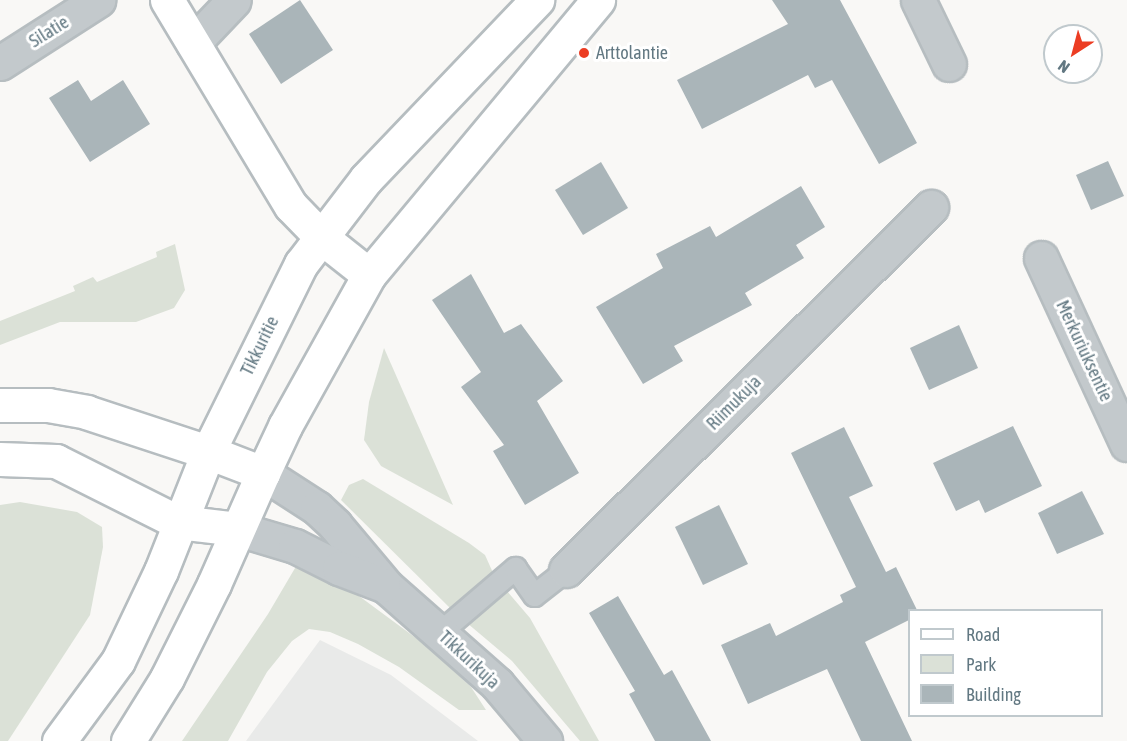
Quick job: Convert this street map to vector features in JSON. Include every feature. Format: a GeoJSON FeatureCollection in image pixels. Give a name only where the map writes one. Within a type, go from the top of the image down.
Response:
{"type":"FeatureCollection","features":[{"type":"Feature","properties":{"kind":"main road"},"geometry":{"type":"LineString","coordinates":[[167,0],[291,206],[321,237],[369,276]]}},
{"type":"Feature","properties":{"kind":"main road","name":"Tikkuritie"},"geometry":{"type":"LineString","coordinates":[[59,741],[118,661],[161,571],[178,522],[208,452],[301,264],[366,179],[537,0]]}},
{"type":"Feature","properties":{"kind":"main road"},"geometry":{"type":"LineString","coordinates":[[128,741],[167,678],[285,426],[369,276],[598,0]]}},
{"type":"Feature","properties":{"kind":"main road"},"geometry":{"type":"LineString","coordinates":[[0,405],[48,405],[86,412],[208,452],[263,473]]}},
{"type":"Feature","properties":{"kind":"main road"},"geometry":{"type":"LineString","coordinates":[[0,459],[56,461],[178,522],[238,529]]}},
{"type":"Feature","properties":{"kind":"street","name":"Silatie"},"geometry":{"type":"LineString","coordinates":[[0,63],[98,0]]}},
{"type":"Feature","properties":{"kind":"street"},"geometry":{"type":"LineString","coordinates":[[193,43],[234,0]]}},
{"type":"Feature","properties":{"kind":"street"},"geometry":{"type":"LineString","coordinates":[[918,0],[949,64]]}},
{"type":"Feature","properties":{"kind":"street","name":"Riimukuja"},"geometry":{"type":"LineString","coordinates":[[566,570],[931,207]]}},
{"type":"Feature","properties":{"kind":"street","name":"Merkuriuksentie"},"geometry":{"type":"LineString","coordinates":[[1041,258],[1127,444]]}},
{"type":"Feature","properties":{"kind":"street","name":"Tikkurikuja"},"geometry":{"type":"LineString","coordinates":[[263,473],[317,508],[335,525],[387,587],[497,684],[545,741]]}},
{"type":"Feature","properties":{"kind":"street","name":"Tikkurikuja"},"geometry":{"type":"LineString","coordinates":[[238,529],[295,546],[339,568],[387,587]]}},
{"type":"Feature","properties":{"kind":"lane","name":"Riimukuja"},"geometry":{"type":"LineString","coordinates":[[440,632],[515,568],[534,595],[566,570]]}},
{"type":"Feature","properties":{"kind":"shaded area"},"geometry":{"type":"Polygon","coordinates":[[[320,640],[391,675],[478,741],[246,741],[320,640]]]}},
{"type":"Feature","properties":{"kind":"green space"},"geometry":{"type":"Polygon","coordinates":[[[175,244],[185,290],[174,308],[136,322],[60,322],[0,345],[0,321],[75,291],[73,286],[93,277],[97,282],[157,257],[156,252],[175,244]]]}},
{"type":"Feature","properties":{"kind":"green space"},"geometry":{"type":"Polygon","coordinates":[[[384,348],[453,505],[381,466],[364,440],[369,402],[384,348]]]}},
{"type":"Feature","properties":{"kind":"green space"},"geometry":{"type":"Polygon","coordinates":[[[363,479],[469,543],[485,555],[494,575],[451,609],[341,500],[349,485],[363,479]]]}},
{"type":"Feature","properties":{"kind":"green space"},"geometry":{"type":"Polygon","coordinates":[[[20,502],[77,512],[102,527],[103,547],[90,615],[8,741],[0,741],[0,505],[20,502]]]}},
{"type":"Feature","properties":{"kind":"green space"},"geometry":{"type":"Polygon","coordinates":[[[298,563],[336,579],[424,644],[471,687],[486,710],[459,710],[399,667],[358,644],[330,632],[309,629],[292,641],[267,672],[228,741],[182,741],[268,614],[298,563]]]}},
{"type":"Feature","properties":{"kind":"green space"},"geometry":{"type":"Polygon","coordinates":[[[507,591],[530,618],[599,741],[580,741],[512,661],[467,623],[507,591]]]}},
{"type":"Feature","properties":{"kind":"building"},"geometry":{"type":"Polygon","coordinates":[[[300,0],[333,50],[281,84],[249,34],[300,0]]]}},
{"type":"Feature","properties":{"kind":"building"},"geometry":{"type":"Polygon","coordinates":[[[772,0],[840,0],[917,143],[879,164],[832,80],[815,88],[808,75],[702,129],[677,80],[788,24],[772,0]]]}},
{"type":"Feature","properties":{"kind":"building"},"geometry":{"type":"Polygon","coordinates":[[[78,80],[91,101],[123,80],[150,124],[90,162],[49,98],[78,80]]]}},
{"type":"Feature","properties":{"kind":"building"},"geometry":{"type":"Polygon","coordinates":[[[1108,161],[1124,196],[1091,210],[1076,175],[1108,161]]]}},
{"type":"Feature","properties":{"kind":"building"},"geometry":{"type":"Polygon","coordinates":[[[601,162],[628,208],[583,235],[555,190],[601,162]]]}},
{"type":"Feature","properties":{"kind":"building"},"geometry":{"type":"Polygon","coordinates":[[[801,186],[825,227],[796,245],[804,258],[745,293],[752,305],[674,346],[683,361],[643,384],[596,307],[663,268],[656,254],[710,226],[716,237],[801,186]]]}},
{"type":"Feature","properties":{"kind":"building"},"geometry":{"type":"Polygon","coordinates":[[[471,274],[504,333],[521,324],[563,381],[537,401],[579,473],[525,505],[493,451],[504,445],[461,387],[481,372],[432,300],[471,274]]]}},
{"type":"Feature","properties":{"kind":"building"},"geometry":{"type":"Polygon","coordinates":[[[959,325],[978,368],[929,390],[910,348],[959,325]]]}},
{"type":"Feature","properties":{"kind":"building"},"geometry":{"type":"Polygon","coordinates":[[[1013,426],[1042,486],[985,513],[979,500],[956,511],[933,463],[1013,426]]]}},
{"type":"Feature","properties":{"kind":"building"},"geometry":{"type":"Polygon","coordinates":[[[844,427],[873,486],[849,497],[886,572],[896,567],[917,609],[908,609],[908,620],[865,642],[912,741],[861,741],[827,669],[748,704],[721,645],[770,623],[776,636],[843,602],[840,595],[856,587],[791,453],[844,427]]]}},
{"type":"Feature","properties":{"kind":"building"},"geometry":{"type":"Polygon","coordinates":[[[1082,491],[1104,534],[1057,554],[1038,513],[1082,491]]]}},
{"type":"Feature","properties":{"kind":"building"},"geometry":{"type":"Polygon","coordinates":[[[719,505],[748,564],[703,585],[675,527],[719,505]]]}},
{"type":"Feature","properties":{"kind":"building"},"geometry":{"type":"Polygon","coordinates":[[[618,596],[664,675],[672,670],[711,741],[655,741],[629,694],[635,691],[589,613],[618,596]]]}},
{"type":"Feature","properties":{"kind":"place","name":"Arttolantie"},"geometry":{"type":"Point","coordinates":[584,53]}}]}
